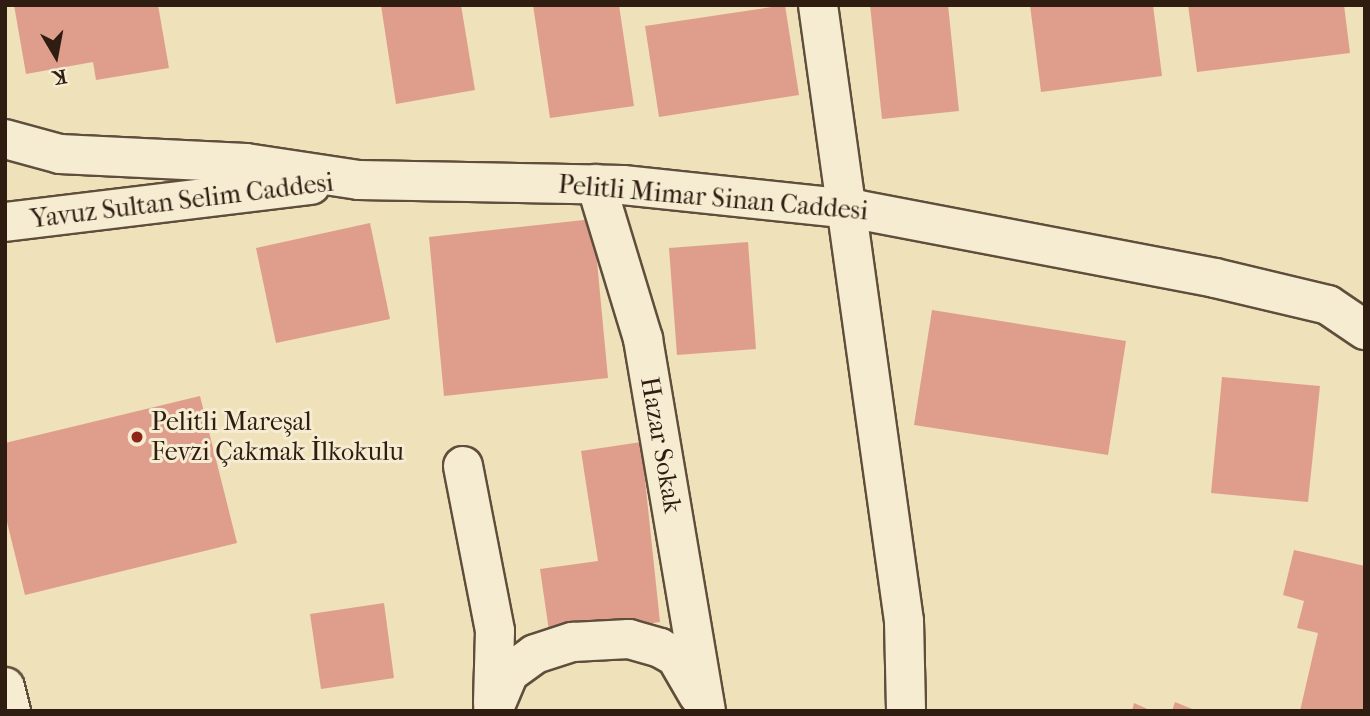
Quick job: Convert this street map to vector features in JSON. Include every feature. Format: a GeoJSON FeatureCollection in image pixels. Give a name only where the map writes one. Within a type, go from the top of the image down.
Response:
{"type":"FeatureCollection","features":[{"type":"Feature","properties":{"kind":"street"},"geometry":{"type":"LineString","coordinates":[[818,5],[842,208],[904,621],[906,711]]}},
{"type":"Feature","properties":{"kind":"street","name":"Pelitli Mimar Sinan Caddesi"},"geometry":{"type":"LineString","coordinates":[[5,139],[60,155],[246,163],[359,180],[596,184],[842,208],[1215,278],[1328,305],[1365,330]]}},
{"type":"Feature","properties":{"kind":"street","name":"Yavuz Sultan Selim Caddesi"},"geometry":{"type":"LineString","coordinates":[[5,222],[359,180]]}},
{"type":"Feature","properties":{"kind":"street","name":"Hazar Sokak"},"geometry":{"type":"LineString","coordinates":[[596,184],[643,338],[704,711]]}},
{"type":"Feature","properties":{"kind":"street"},"geometry":{"type":"LineString","coordinates":[[463,466],[495,631],[493,711]]}},
{"type":"Feature","properties":{"kind":"street"},"geometry":{"type":"LineString","coordinates":[[493,711],[509,673],[535,654],[573,642],[629,639],[676,657],[704,711]]}},
{"type":"Feature","properties":{"kind":"street"},"geometry":{"type":"LineString","coordinates":[[5,687],[11,711]]}},
{"type":"Feature","properties":{"kind":"building"},"geometry":{"type":"Polygon","coordinates":[[[14,5],[158,5],[169,68],[96,80],[93,62],[26,74],[14,5]]]}},
{"type":"Feature","properties":{"kind":"building"},"geometry":{"type":"Polygon","coordinates":[[[381,5],[461,5],[475,90],[396,104],[381,5]]]}},
{"type":"Feature","properties":{"kind":"building"},"geometry":{"type":"Polygon","coordinates":[[[533,5],[619,5],[634,106],[550,118],[533,5]]]}},
{"type":"Feature","properties":{"kind":"building"},"geometry":{"type":"Polygon","coordinates":[[[785,5],[799,95],[659,117],[645,26],[785,5]]]}},
{"type":"Feature","properties":{"kind":"building"},"geometry":{"type":"Polygon","coordinates":[[[870,5],[948,5],[959,111],[882,119],[870,5]]]}},
{"type":"Feature","properties":{"kind":"building"},"geometry":{"type":"Polygon","coordinates":[[[1030,5],[1153,5],[1162,76],[1041,92],[1030,5]]]}},
{"type":"Feature","properties":{"kind":"building"},"geometry":{"type":"Polygon","coordinates":[[[1188,5],[1344,5],[1350,53],[1197,72],[1188,5]]]}},
{"type":"Feature","properties":{"kind":"building"},"geometry":{"type":"Polygon","coordinates":[[[593,219],[608,378],[444,396],[429,237],[593,219]]]}},
{"type":"Feature","properties":{"kind":"building"},"geometry":{"type":"Polygon","coordinates":[[[370,223],[390,319],[276,343],[256,248],[370,223]]]}},
{"type":"Feature","properties":{"kind":"building"},"geometry":{"type":"Polygon","coordinates":[[[748,242],[756,349],[677,355],[669,248],[748,242]]]}},
{"type":"Feature","properties":{"kind":"building"},"geometry":{"type":"Polygon","coordinates":[[[932,310],[1126,341],[1108,455],[914,425],[932,310]]]}},
{"type":"Feature","properties":{"kind":"building"},"geometry":{"type":"Polygon","coordinates":[[[1222,377],[1320,386],[1308,502],[1211,493],[1222,377]]]}},
{"type":"Feature","properties":{"kind":"building"},"geometry":{"type":"Polygon","coordinates":[[[200,396],[237,543],[25,595],[5,514],[5,443],[200,396]]]}},
{"type":"Feature","properties":{"kind":"building"},"geometry":{"type":"Polygon","coordinates":[[[641,442],[660,622],[550,638],[540,569],[598,561],[581,451],[641,442]]]}},
{"type":"Feature","properties":{"kind":"building"},"geometry":{"type":"Polygon","coordinates":[[[1294,550],[1365,566],[1365,711],[1300,711],[1318,633],[1297,628],[1304,601],[1283,595],[1294,550]]]}},
{"type":"Feature","properties":{"kind":"building"},"geometry":{"type":"Polygon","coordinates":[[[384,603],[394,678],[321,689],[310,614],[384,603]]]}},
{"type":"Feature","properties":{"kind":"building"},"geometry":{"type":"Polygon","coordinates":[[[1175,702],[1197,711],[1172,711],[1175,702]]]}},
{"type":"Feature","properties":{"kind":"building"},"geometry":{"type":"Polygon","coordinates":[[[1134,703],[1152,711],[1132,711],[1134,703]]]}},
{"type":"Feature","properties":{"kind":"place","name":"Pelitli Mareşal Fevzi Çakmak İlkokulu"},"geometry":{"type":"Point","coordinates":[137,437]}}]}
